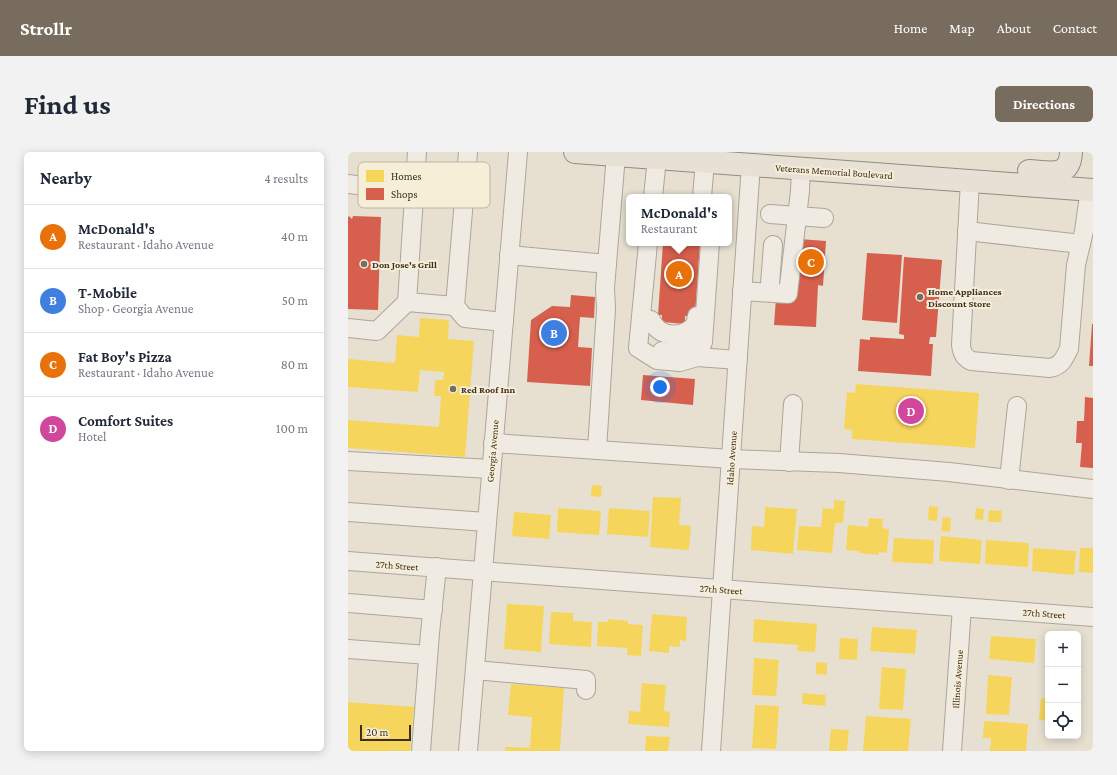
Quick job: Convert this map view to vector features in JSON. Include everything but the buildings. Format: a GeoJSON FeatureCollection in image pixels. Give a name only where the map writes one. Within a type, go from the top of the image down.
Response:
{"type":"FeatureCollection","features":[{"type":"Feature","properties":{"kind":"main road","name":"Veterans Memorial Boulevard"},"geometry":{"type":"LineString","coordinates":[[575,152],[1092,190]]}},
{"type":"Feature","properties":{"kind":"main road"},"geometry":{"type":"LineString","coordinates":[[751,164],[827,157],[1055,173],[1063,171],[1069,166],[1071,152]]}},
{"type":"Feature","properties":{"kind":"street"},"geometry":{"type":"LineString","coordinates":[[416,162],[417,152]]}},
{"type":"Feature","properties":{"kind":"street"},"geometry":{"type":"LineString","coordinates":[[467,162],[468,152]]}},
{"type":"Feature","properties":{"kind":"street","name":"Georgia Avenue"},"geometry":{"type":"LineString","coordinates":[[468,751],[518,152]]}},
{"type":"Feature","properties":{"kind":"street"},"geometry":{"type":"LineString","coordinates":[[597,450],[606,309],[605,288],[616,155]]}},
{"type":"Feature","properties":{"kind":"street"},"geometry":{"type":"LineString","coordinates":[[653,194],[657,158]]}},
{"type":"Feature","properties":{"kind":"street"},"geometry":{"type":"LineString","coordinates":[[702,194],[705,161]]}},
{"type":"Feature","properties":{"kind":"street","name":"Idaho Avenue"},"geometry":{"type":"LineString","coordinates":[[711,751],[751,164]]}},
{"type":"Feature","properties":{"kind":"street"},"geometry":{"type":"LineString","coordinates":[[742,291],[788,294],[801,168]]}},
{"type":"Feature","properties":{"kind":"street"},"geometry":{"type":"LineString","coordinates":[[970,181],[961,345],[962,352],[965,357],[971,361],[1050,368],[1060,364],[1069,349],[1076,265],[1092,190]]}},
{"type":"Feature","properties":{"kind":"street"},"geometry":{"type":"LineString","coordinates":[[348,184],[358,185]]}},
{"type":"Feature","properties":{"kind":"street"},"geometry":{"type":"LineString","coordinates":[[348,328],[377,331],[407,302],[413,208]]}},
{"type":"Feature","properties":{"kind":"street"},"geometry":{"type":"LineString","coordinates":[[463,208],[455,306],[465,318],[504,322]]}},
{"type":"Feature","properties":{"kind":"street"},"geometry":{"type":"LineString","coordinates":[[770,214],[824,218]]}},
{"type":"Feature","properties":{"kind":"street"},"geometry":{"type":"LineString","coordinates":[[967,231],[1081,244]]}},
{"type":"Feature","properties":{"kind":"street"},"geometry":{"type":"LineString","coordinates":[[770,284],[773,245]]}},
{"type":"Feature","properties":{"kind":"street"},"geometry":{"type":"LineString","coordinates":[[648,246],[638,348],[657,360],[680,362],[697,357],[738,360]]}},
{"type":"Feature","properties":{"kind":"street"},"geometry":{"type":"LineString","coordinates":[[655,246],[649,338],[650,343],[657,350],[676,352],[684,348],[689,341],[695,325],[703,248],[705,246]]}},
{"type":"Feature","properties":{"kind":"street"},"geometry":{"type":"LineString","coordinates":[[697,357],[703,342],[710,246]]}},
{"type":"Feature","properties":{"kind":"street"},"geometry":{"type":"LineString","coordinates":[[509,256],[607,264]]}},
{"type":"Feature","properties":{"kind":"street"},"geometry":{"type":"LineString","coordinates":[[744,261],[772,263]]}},
{"type":"Feature","properties":{"kind":"street"},"geometry":{"type":"LineString","coordinates":[[407,302],[455,306]]}},
{"type":"Feature","properties":{"kind":"street"},"geometry":{"type":"LineString","coordinates":[[789,462],[793,404]]}},
{"type":"Feature","properties":{"kind":"street"},"geometry":{"type":"LineString","coordinates":[[1009,480],[1017,406]]}},
{"type":"Feature","properties":{"kind":"street"},"geometry":{"type":"LineString","coordinates":[[493,442],[731,459],[839,463],[949,472],[1093,489]]}},
{"type":"Feature","properties":{"kind":"street"},"geometry":{"type":"LineString","coordinates":[[348,461],[491,469]]}},
{"type":"Feature","properties":{"kind":"street"},"geometry":{"type":"LineString","coordinates":[[348,512],[486,522]]}},
{"type":"Feature","properties":{"kind":"street","name":"27th Street"},"geometry":{"type":"LineString","coordinates":[[348,561],[1093,617]]}},
{"type":"Feature","properties":{"kind":"street"},"geometry":{"type":"LineString","coordinates":[[421,751],[428,655],[437,568]]}},
{"type":"Feature","properties":{"kind":"street"},"geometry":{"type":"LineString","coordinates":[[348,603],[433,610]]}},
{"type":"Feature","properties":{"kind":"street","name":"Illinois Avenue"},"geometry":{"type":"LineString","coordinates":[[952,751],[962,607]]}},
{"type":"Feature","properties":{"kind":"street"},"geometry":{"type":"LineString","coordinates":[[348,649],[428,655]]}},
{"type":"Feature","properties":{"kind":"street"},"geometry":{"type":"LineString","coordinates":[[474,670],[586,680],[586,690]]}},
{"type":"Feature","properties":{"kind":"place","name":"Fat Boy's Pizza"},"geometry":{"type":"Point","coordinates":[811,262]}},
{"type":"Feature","properties":{"kind":"place","name":"Don Jose's Grill"},"geometry":{"type":"Point","coordinates":[364,264]}},
{"type":"Feature","properties":{"kind":"place","name":"McDonald's"},"geometry":{"type":"Point","coordinates":[679,274]}},
{"type":"Feature","properties":{"kind":"place","name":"Home Appliances Discount Store"},"geometry":{"type":"Point","coordinates":[920,297]}},
{"type":"Feature","properties":{"kind":"place","name":"T-Mobile"},"geometry":{"type":"Point","coordinates":[554,333]}},
{"type":"Feature","properties":{"kind":"place","name":"Red Roof Inn"},"geometry":{"type":"Point","coordinates":[453,389]}},
{"type":"Feature","properties":{"kind":"place","name":"Comfort Suites"},"geometry":{"type":"Point","coordinates":[911,411]}}]}
